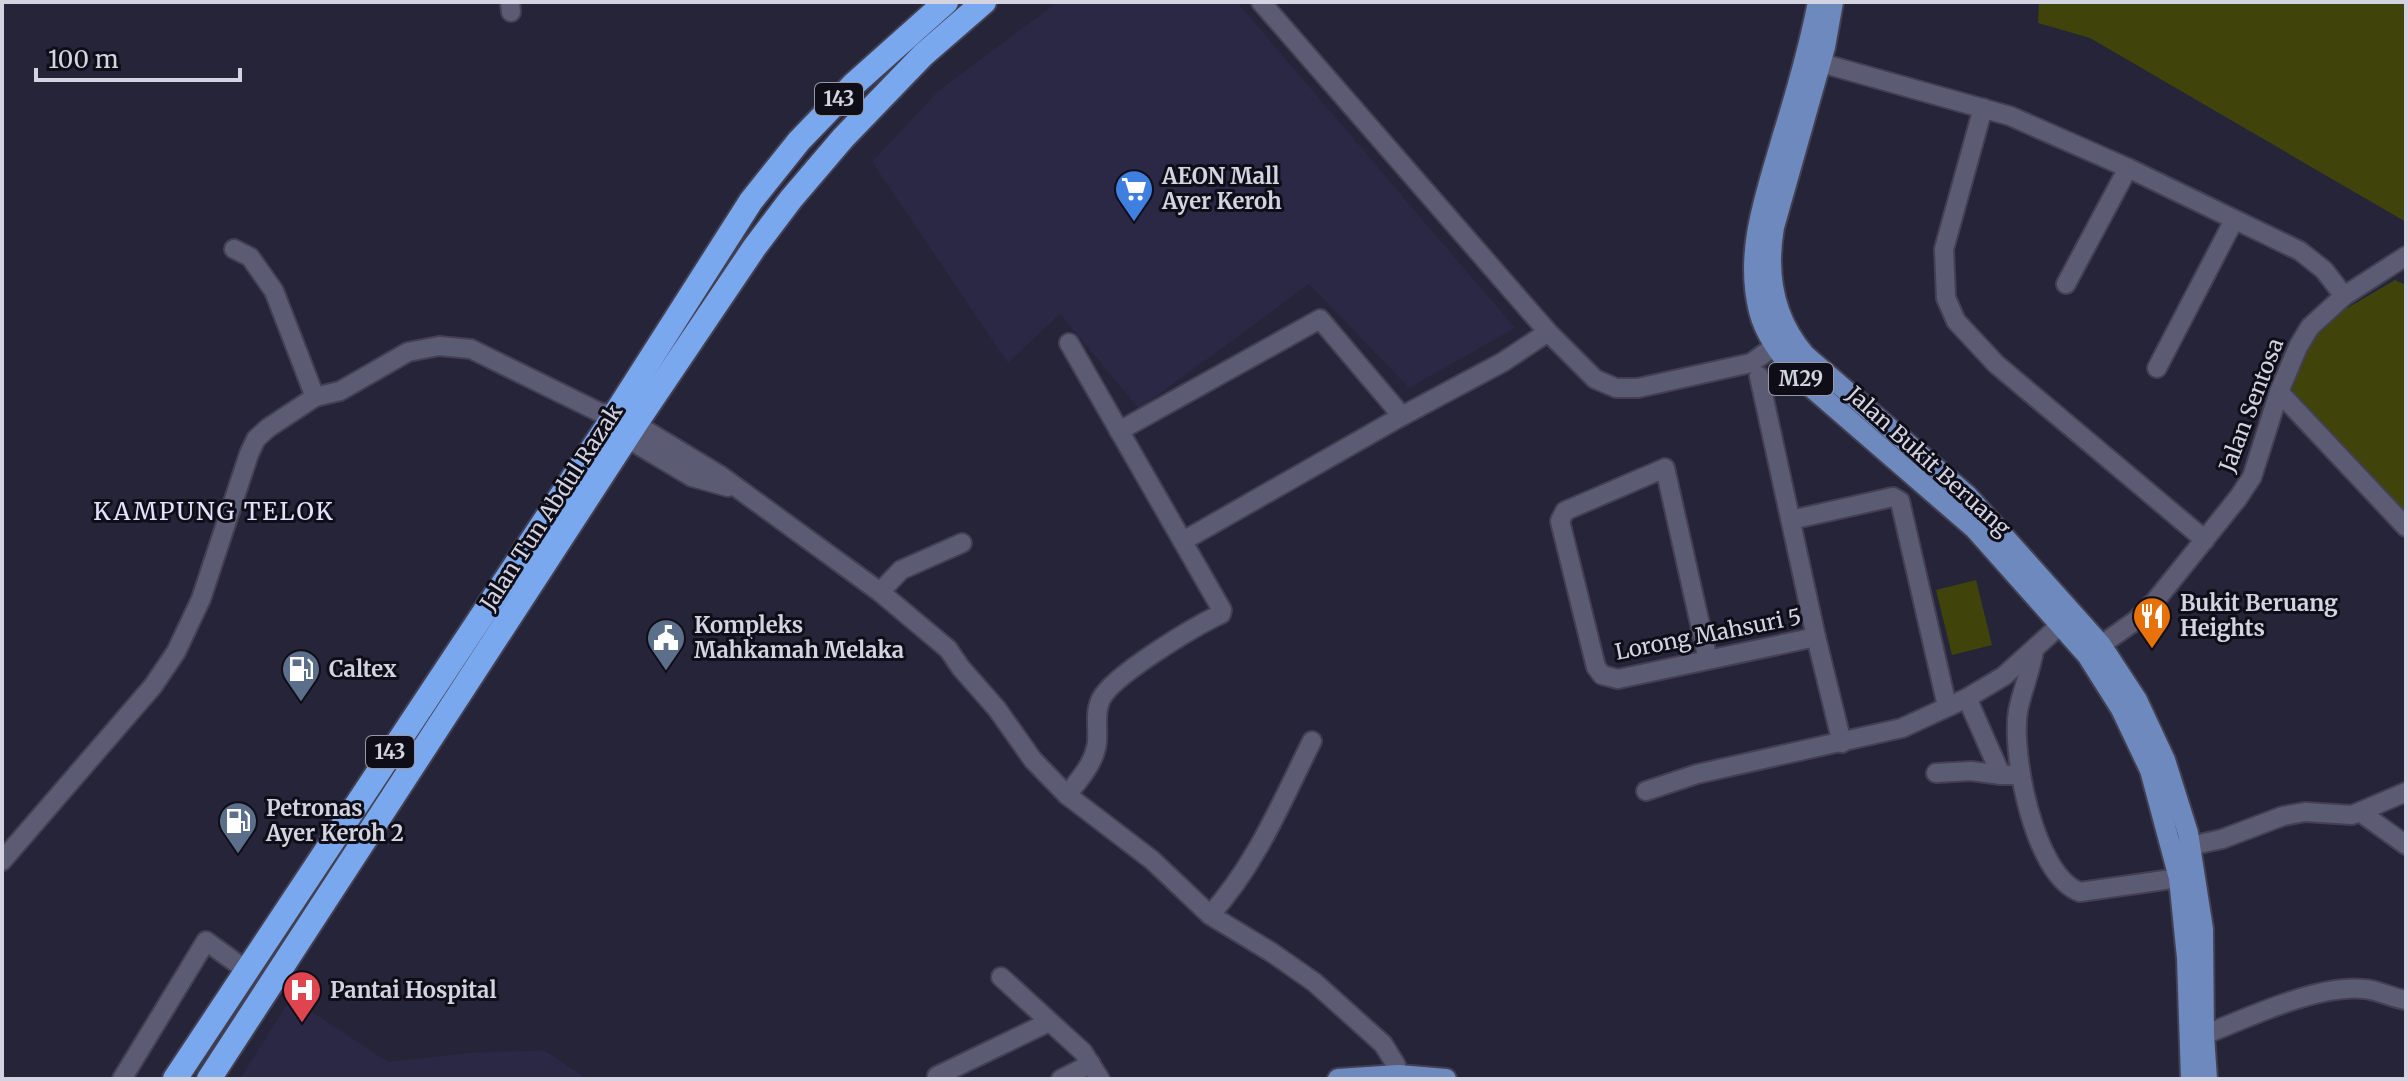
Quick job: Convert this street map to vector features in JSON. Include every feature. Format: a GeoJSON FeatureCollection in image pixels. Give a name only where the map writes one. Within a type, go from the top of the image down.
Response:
{"type":"FeatureCollection","features":[{"type":"Feature","properties":{"kind":"highway","name":"Jalan Tun Abdul Razak"},"geometry":{"type":"LineString","coordinates":[[175,1079],[618,423],[791,199],[843,138],[923,55],[984,2]]}},
{"type":"Feature","properties":{"kind":"highway","name":"Jalan Tun Abdul Razak"},"geometry":{"type":"LineString","coordinates":[[209,1079],[618,423],[751,201],[799,141],[853,85],[941,4]]}},
{"type":"Feature","properties":{"kind":"main road","name":"Jalan Bukit Beruang"},"geometry":{"type":"LineString","coordinates":[[1818,2],[1810,46],[1759,217],[1753,251],[1759,312],[1775,346],[1796,374],[1975,529],[2068,618]]}},
{"type":"Feature","properties":{"kind":"main road","name":"Jalan Bukit Beruang"},"geometry":{"type":"LineString","coordinates":[[1833,2],[1821,63],[1774,227],[1769,256],[1772,290],[1789,338],[1967,495],[2137,700],[2165,760],[2190,846],[2203,929],[2207,1079]]}},
{"type":"Feature","properties":{"kind":"main road","name":"Jalan Bukit Beruang"},"geometry":{"type":"LineString","coordinates":[[2094,650],[2150,770],[2179,878],[2187,958],[2191,1079]]}},
{"type":"Feature","properties":{"kind":"main road"},"geometry":{"type":"LineString","coordinates":[[2176,1079],[2189,1057]]}},
{"type":"Feature","properties":{"kind":"main road"},"geometry":{"type":"LineString","coordinates":[[1338,1079],[1446,1079]]}},
{"type":"Feature","properties":{"kind":"street"},"geometry":{"type":"LineString","coordinates":[[1261,2],[1548,332],[1595,379],[1616,388],[1638,388],[1751,363],[1775,346]]}},
{"type":"Feature","properties":{"kind":"street"},"geometry":{"type":"LineString","coordinates":[[1821,63],[1983,108],[2128,168],[2313,260],[2344,296]]}},
{"type":"Feature","properties":{"kind":"street"},"geometry":{"type":"LineString","coordinates":[[1983,108],[1944,249],[1946,298],[1956,321],[1996,364],[2205,540]]}},
{"type":"Feature","properties":{"kind":"street"},"geometry":{"type":"LineString","coordinates":[[2066,284],[2128,168]]}},
{"type":"Feature","properties":{"kind":"street"},"geometry":{"type":"LineString","coordinates":[[2157,368],[2234,220]]}},
{"type":"Feature","properties":{"kind":"street"},"geometry":{"type":"LineString","coordinates":[[234,249],[250,257],[274,291],[315,397]]}},
{"type":"Feature","properties":{"kind":"street","name":"Jalan Sentosa"},"geometry":{"type":"LineString","coordinates":[[2094,650],[2135,621],[2156,600],[2252,477],[2279,392],[2310,327],[2344,296],[2406,256]]}},
{"type":"Feature","properties":{"kind":"street"},"geometry":{"type":"LineString","coordinates":[[1119,431],[1320,319],[1402,416]]}},
{"type":"Feature","properties":{"kind":"street"},"geometry":{"type":"LineString","coordinates":[[1183,541],[1503,362],[1548,332]]}},
{"type":"Feature","properties":{"kind":"street"},"geometry":{"type":"LineString","coordinates":[[1067,795],[1090,763],[1097,746],[1097,712],[1101,698],[1120,679],[1149,658],[1201,623],[1221,614],[1220,606],[1069,343]]}},
{"type":"Feature","properties":{"kind":"street"},"geometry":{"type":"LineString","coordinates":[[2,861],[153,686],[176,652],[201,599],[243,468],[256,439],[315,397],[340,391],[408,352],[439,346],[471,349],[618,423],[742,491],[880,592],[948,649],[997,709],[1033,760],[1067,795],[1152,860],[1210,915],[1314,982],[1383,1044],[1391,1054],[1398,1077]]}},
{"type":"Feature","properties":{"kind":"street"},"geometry":{"type":"LineString","coordinates":[[1759,376],[1842,743]]}},
{"type":"Feature","properties":{"kind":"street"},"geometry":{"type":"LineString","coordinates":[[2279,392],[2406,527]]}},
{"type":"Feature","properties":{"kind":"street"},"geometry":{"type":"LineString","coordinates":[[618,423],[692,477],[742,491]]}},
{"type":"Feature","properties":{"kind":"street","name":"Lorong Mahsuri 5"},"geometry":{"type":"LineString","coordinates":[[1708,660],[1665,468],[1565,511],[1560,521],[1596,667],[1602,675],[1618,679],[1708,660],[1816,637]]}},
{"type":"Feature","properties":{"kind":"street"},"geometry":{"type":"LineString","coordinates":[[1791,520],[1893,497],[1900,501],[1947,706]]}},
{"type":"Feature","properties":{"kind":"street"},"geometry":{"type":"LineString","coordinates":[[880,592],[901,570],[962,543]]}},
{"type":"Feature","properties":{"kind":"street"},"geometry":{"type":"LineString","coordinates":[[1646,791],[1697,774],[1902,728],[1967,698],[2004,676],[2068,618]]}},
{"type":"Feature","properties":{"kind":"street"},"geometry":{"type":"LineString","coordinates":[[2034,650],[2018,711],[2017,760],[2043,852],[2073,890],[2080,892],[2179,878]]}},
{"type":"Feature","properties":{"kind":"street"},"geometry":{"type":"LineString","coordinates":[[1967,698],[2001,775]]}},
{"type":"Feature","properties":{"kind":"street"},"geometry":{"type":"LineString","coordinates":[[1210,915],[1233,890],[1250,862],[1312,741]]}},
{"type":"Feature","properties":{"kind":"street"},"geometry":{"type":"LineString","coordinates":[[1936,773],[1971,771],[2020,775]]}},
{"type":"Feature","properties":{"kind":"street"},"geometry":{"type":"LineString","coordinates":[[2190,846],[2222,839],[2283,816],[2305,812],[2342,815],[2360,812],[2406,792]]}},
{"type":"Feature","properties":{"kind":"street"},"geometry":{"type":"LineString","coordinates":[[2360,812],[2406,845]]}},
{"type":"Feature","properties":{"kind":"street"},"geometry":{"type":"LineString","coordinates":[[122,1079],[206,941],[246,970]]}},
{"type":"Feature","properties":{"kind":"street"},"geometry":{"type":"LineString","coordinates":[[1001,977],[1083,1052],[1095,1072],[1061,1079]]}},
{"type":"Feature","properties":{"kind":"street"},"geometry":{"type":"LineString","coordinates":[[2204,1035],[2297,1000],[2333,990],[2366,989],[2406,1000]]}},
{"type":"Feature","properties":{"kind":"street"},"geometry":{"type":"LineString","coordinates":[[937,1076],[1049,1022]]}},
{"type":"Feature","properties":{"kind":"shaded area"},"geometry":{"type":"Polygon","coordinates":[[[1058,2],[1237,2],[1515,328],[1409,388],[1309,284],[1139,409],[1060,314],[1008,363],[872,162],[937,92],[1058,2]]]}},
{"type":"Feature","properties":{"kind":"shaded area","name":"Pantai Hospital"},"geometry":{"type":"Polygon","coordinates":[[[291,998],[388,1062],[469,1053],[544,1050],[587,1079],[240,1079],[291,998]]]}},
{"type":"Feature","properties":{"kind":"green space"},"geometry":{"type":"Polygon","coordinates":[[[2039,2],[2406,2],[2406,222],[2090,38],[2038,23],[2039,2]]]}},
{"type":"Feature","properties":{"kind":"green space"},"geometry":{"type":"Polygon","coordinates":[[[2395,280],[2406,285],[2406,517],[2288,393],[2300,348],[2327,320],[2395,280]]]}},
{"type":"Feature","properties":{"kind":"green space"},"geometry":{"type":"Polygon","coordinates":[[[1976,580],[1992,645],[1952,655],[1936,590],[1976,580]]]}},
{"type":"Feature","properties":{"kind":"place","name":"AEON Mall Ayer Keroh"},"geometry":{"type":"Point","coordinates":[1134,223]}},
{"type":"Feature","properties":{"kind":"place","name":"Bukit Beruang Heights"},"geometry":{"type":"Point","coordinates":[2152,650]}},
{"type":"Feature","properties":{"kind":"place","name":"Kompleks Mahkamah Melaka"},"geometry":{"type":"Point","coordinates":[666,672]}},
{"type":"Feature","properties":{"kind":"place","name":"Caltex"},"geometry":{"type":"Point","coordinates":[301,703]}},
{"type":"Feature","properties":{"kind":"place","name":"Petronas Ayer Keroh 2"},"geometry":{"type":"Point","coordinates":[238,855]}},
{"type":"Feature","properties":{"kind":"place","name":"Pantai Hospital"},"geometry":{"type":"Point","coordinates":[302,1024]}},
{"type":"Feature","properties":{"kind":"district","name":"KAMPUNG TELOK"},"geometry":{"type":"Point","coordinates":[214,512]}}]}
